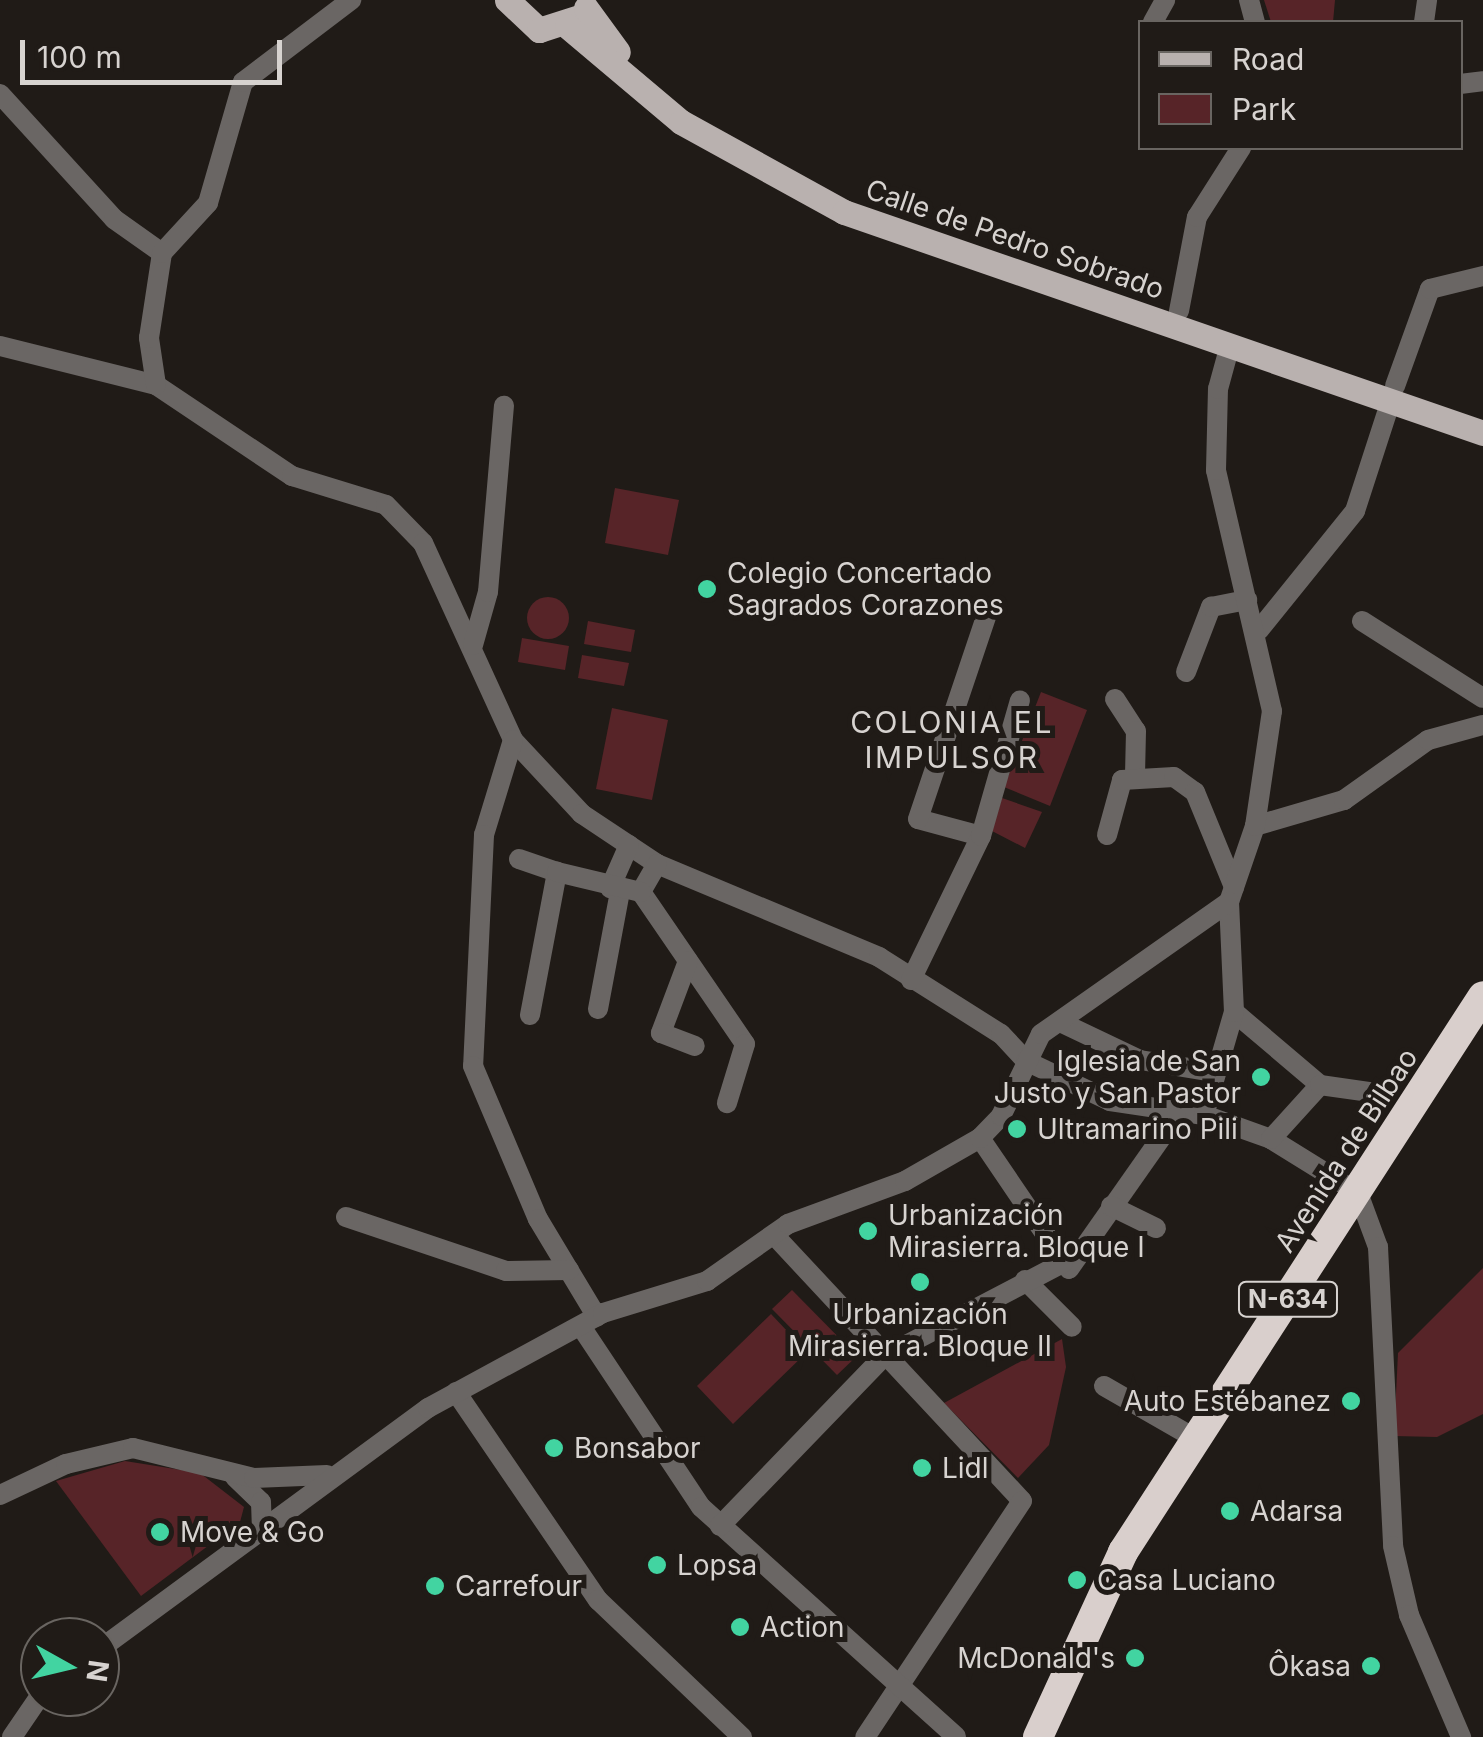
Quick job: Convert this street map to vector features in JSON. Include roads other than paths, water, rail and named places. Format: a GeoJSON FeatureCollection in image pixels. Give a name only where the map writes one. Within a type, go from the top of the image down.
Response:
{"type":"FeatureCollection","features":[{"type":"Feature","properties":{"kind":"highway","name":"Avenida de Bilbao"},"geometry":{"type":"LineString","coordinates":[[1036,1731],[1095,1603],[1196,1439],[1483,996]]}},
{"type":"Feature","properties":{"kind":"main road"},"geometry":{"type":"LineString","coordinates":[[507,0],[525,24],[566,26],[587,4]]}},
{"type":"Feature","properties":{"kind":"main road","name":"Calle de Pedro Sobrado"},"geometry":{"type":"LineString","coordinates":[[587,4],[622,56],[761,155],[854,200],[1179,311],[1393,393],[1483,433]]}},
{"type":"Feature","properties":{"kind":"main road","name":"Calle de Pedro Sobrado"},"geometry":{"type":"LineString","coordinates":[[566,26],[681,122],[786,186],[1230,346],[1483,417]]}},
{"type":"Feature","properties":{"kind":"street"},"geometry":{"type":"LineString","coordinates":[[156,385],[149,338],[162,253],[208,202],[243,82],[350,0]]}},
{"type":"Feature","properties":{"kind":"street"},"geometry":{"type":"LineString","coordinates":[[0,94],[114,219],[162,253]]}},
{"type":"Feature","properties":{"kind":"street"},"geometry":{"type":"LineString","coordinates":[[1179,311],[1197,217],[1240,150]]}},
{"type":"Feature","properties":{"kind":"street"},"geometry":{"type":"LineString","coordinates":[[1259,630],[1356,511],[1430,288],[1483,276]]}},
{"type":"Feature","properties":{"kind":"street"},"geometry":{"type":"LineString","coordinates":[[0,346],[156,385],[292,476],[386,504],[423,543],[473,645],[513,740],[582,814],[657,864],[764,903],[911,980],[1002,1034],[1026,1061],[1128,1108],[1176,1117],[1204,1115],[1271,1139],[1358,1193],[1378,1248],[1393,1546],[1409,1615],[1461,1737]]}},
{"type":"Feature","properties":{"kind":"street"},"geometry":{"type":"LineString","coordinates":[[120,1634],[328,1474],[456,1392],[590,1322],[707,1281],[775,1236],[980,1138],[1026,1061],[1060,1022],[1231,894],[1256,826],[1272,711],[1259,630],[1247,600],[1214,440],[1230,346]]}},
{"type":"Feature","properties":{"kind":"street"},"geometry":{"type":"LineString","coordinates":[[473,645],[493,553],[504,406]]}},
{"type":"Feature","properties":{"kind":"street"},"geometry":{"type":"LineString","coordinates":[[1186,672],[1211,608],[1247,600]]}},
{"type":"Feature","properties":{"kind":"street"},"geometry":{"type":"LineString","coordinates":[[981,836],[918,818],[987,614]]}},
{"type":"Feature","properties":{"kind":"street"},"geometry":{"type":"LineString","coordinates":[[1362,621],[1483,698]]}},
{"type":"Feature","properties":{"kind":"street"},"geometry":{"type":"LineString","coordinates":[[911,980],[981,836],[1020,700]]}},
{"type":"Feature","properties":{"kind":"street"},"geometry":{"type":"LineString","coordinates":[[1115,700],[1136,731],[1134,774]]}},
{"type":"Feature","properties":{"kind":"street"},"geometry":{"type":"LineString","coordinates":[[1256,826],[1344,800],[1428,740],[1483,724]]}},
{"type":"Feature","properties":{"kind":"street"},"geometry":{"type":"LineString","coordinates":[[513,740],[480,867],[473,1066],[590,1322],[665,1462],[720,1526],[956,1737]]}},
{"type":"Feature","properties":{"kind":"street"},"geometry":{"type":"LineString","coordinates":[[1107,835],[1122,780],[1134,774],[1174,777],[1196,792],[1231,894],[1234,1012],[1212,1072],[1204,1115]]}},
{"type":"Feature","properties":{"kind":"street"},"geometry":{"type":"LineString","coordinates":[[598,1009],[624,891],[629,845]]}},
{"type":"Feature","properties":{"kind":"street"},"geometry":{"type":"LineString","coordinates":[[519,859],[624,891],[688,961],[745,1044],[727,1103]]}},
{"type":"Feature","properties":{"kind":"street"},"geometry":{"type":"LineString","coordinates":[[624,891],[657,864]]}},
{"type":"Feature","properties":{"kind":"street"},"geometry":{"type":"LineString","coordinates":[[530,1015],[558,872]]}},
{"type":"Feature","properties":{"kind":"street"},"geometry":{"type":"LineString","coordinates":[[688,961],[661,1033],[695,1046]]}},
{"type":"Feature","properties":{"kind":"street"},"geometry":{"type":"LineString","coordinates":[[1234,1012],[1320,1084],[1384,1094]]}},
{"type":"Feature","properties":{"kind":"street"},"geometry":{"type":"LineString","coordinates":[[1060,1022],[1128,1056],[1212,1072]]}},
{"type":"Feature","properties":{"kind":"street"},"geometry":{"type":"LineString","coordinates":[[1271,1139],[1320,1084]]}},
{"type":"Feature","properties":{"kind":"street"},"geometry":{"type":"LineString","coordinates":[[720,1526],[883,1358],[1025,1280],[1066,1266],[1176,1117]]}},
{"type":"Feature","properties":{"kind":"street"},"geometry":{"type":"LineString","coordinates":[[980,1138],[1066,1266]]}},
{"type":"Feature","properties":{"kind":"street"},"geometry":{"type":"LineString","coordinates":[[1110,1206],[1156,1228]]}},
{"type":"Feature","properties":{"kind":"street"},"geometry":{"type":"LineString","coordinates":[[346,1217],[506,1271],[569,1270]]}},
{"type":"Feature","properties":{"kind":"street"},"geometry":{"type":"LineString","coordinates":[[775,1236],[883,1358],[1022,1501],[866,1737]]}},
{"type":"Feature","properties":{"kind":"street"},"geometry":{"type":"LineString","coordinates":[[1025,1280],[1072,1327]]}},
{"type":"Feature","properties":{"kind":"street"},"geometry":{"type":"LineString","coordinates":[[1104,1386],[1196,1439]]}},
{"type":"Feature","properties":{"kind":"street"},"geometry":{"type":"LineString","coordinates":[[456,1392],[598,1600],[742,1737]]}},
{"type":"Feature","properties":{"kind":"street"},"geometry":{"type":"LineString","coordinates":[[1,1492],[98,1453],[133,1448],[241,1482],[289,1505]]}},
{"type":"Feature","properties":{"kind":"street"},"geometry":{"type":"LineString","coordinates":[[241,1482],[328,1474]]}},
{"type":"Feature","properties":{"kind":"street"},"geometry":{"type":"LineString","coordinates":[[241,1482],[261,1502],[262,1527]]}},
{"type":"Feature","properties":{"kind":"place","name":"Colegio Concertado Sagrados Corazones"},"geometry":{"type":"Point","coordinates":[707,589]}},
{"type":"Feature","properties":{"kind":"place","name":"Iglesia de San Justo y San Pastor"},"geometry":{"type":"Point","coordinates":[1261,1077]}},
{"type":"Feature","properties":{"kind":"place","name":"Ultramarino Pili"},"geometry":{"type":"Point","coordinates":[1017,1129]}},
{"type":"Feature","properties":{"kind":"place","name":"Urbanización Mirasierra. Bloque I"},"geometry":{"type":"Point","coordinates":[868,1231]}},
{"type":"Feature","properties":{"kind":"place","name":"Urbanización Mirasierra. Bloque II"},"geometry":{"type":"Point","coordinates":[920,1282]}},
{"type":"Feature","properties":{"kind":"place","name":"Auto Estébanez"},"geometry":{"type":"Point","coordinates":[1351,1401]}},
{"type":"Feature","properties":{"kind":"place","name":"Bonsabor"},"geometry":{"type":"Point","coordinates":[554,1448]}},
{"type":"Feature","properties":{"kind":"place","name":"Lidl"},"geometry":{"type":"Point","coordinates":[922,1468]}},
{"type":"Feature","properties":{"kind":"place","name":"Adarsa"},"geometry":{"type":"Point","coordinates":[1230,1511]}},
{"type":"Feature","properties":{"kind":"place","name":"Move & Go"},"geometry":{"type":"Point","coordinates":[160,1532]}},
{"type":"Feature","properties":{"kind":"place","name":"Lopsa"},"geometry":{"type":"Point","coordinates":[657,1565]}},
{"type":"Feature","properties":{"kind":"place","name":"Casa Luciano"},"geometry":{"type":"Point","coordinates":[1077,1580]}},
{"type":"Feature","properties":{"kind":"place","name":"Carrefour"},"geometry":{"type":"Point","coordinates":[435,1586]}},
{"type":"Feature","properties":{"kind":"place","name":"Action"},"geometry":{"type":"Point","coordinates":[740,1627]}},
{"type":"Feature","properties":{"kind":"place","name":"McDonald's"},"geometry":{"type":"Point","coordinates":[1135,1658]}},
{"type":"Feature","properties":{"kind":"place","name":"Ôkasa"},"geometry":{"type":"Point","coordinates":[1371,1666]}},
{"type":"Feature","properties":{"kind":"district","name":"COLONIA EL IMPULSOR"},"geometry":{"type":"Point","coordinates":[952,739]}}]}
